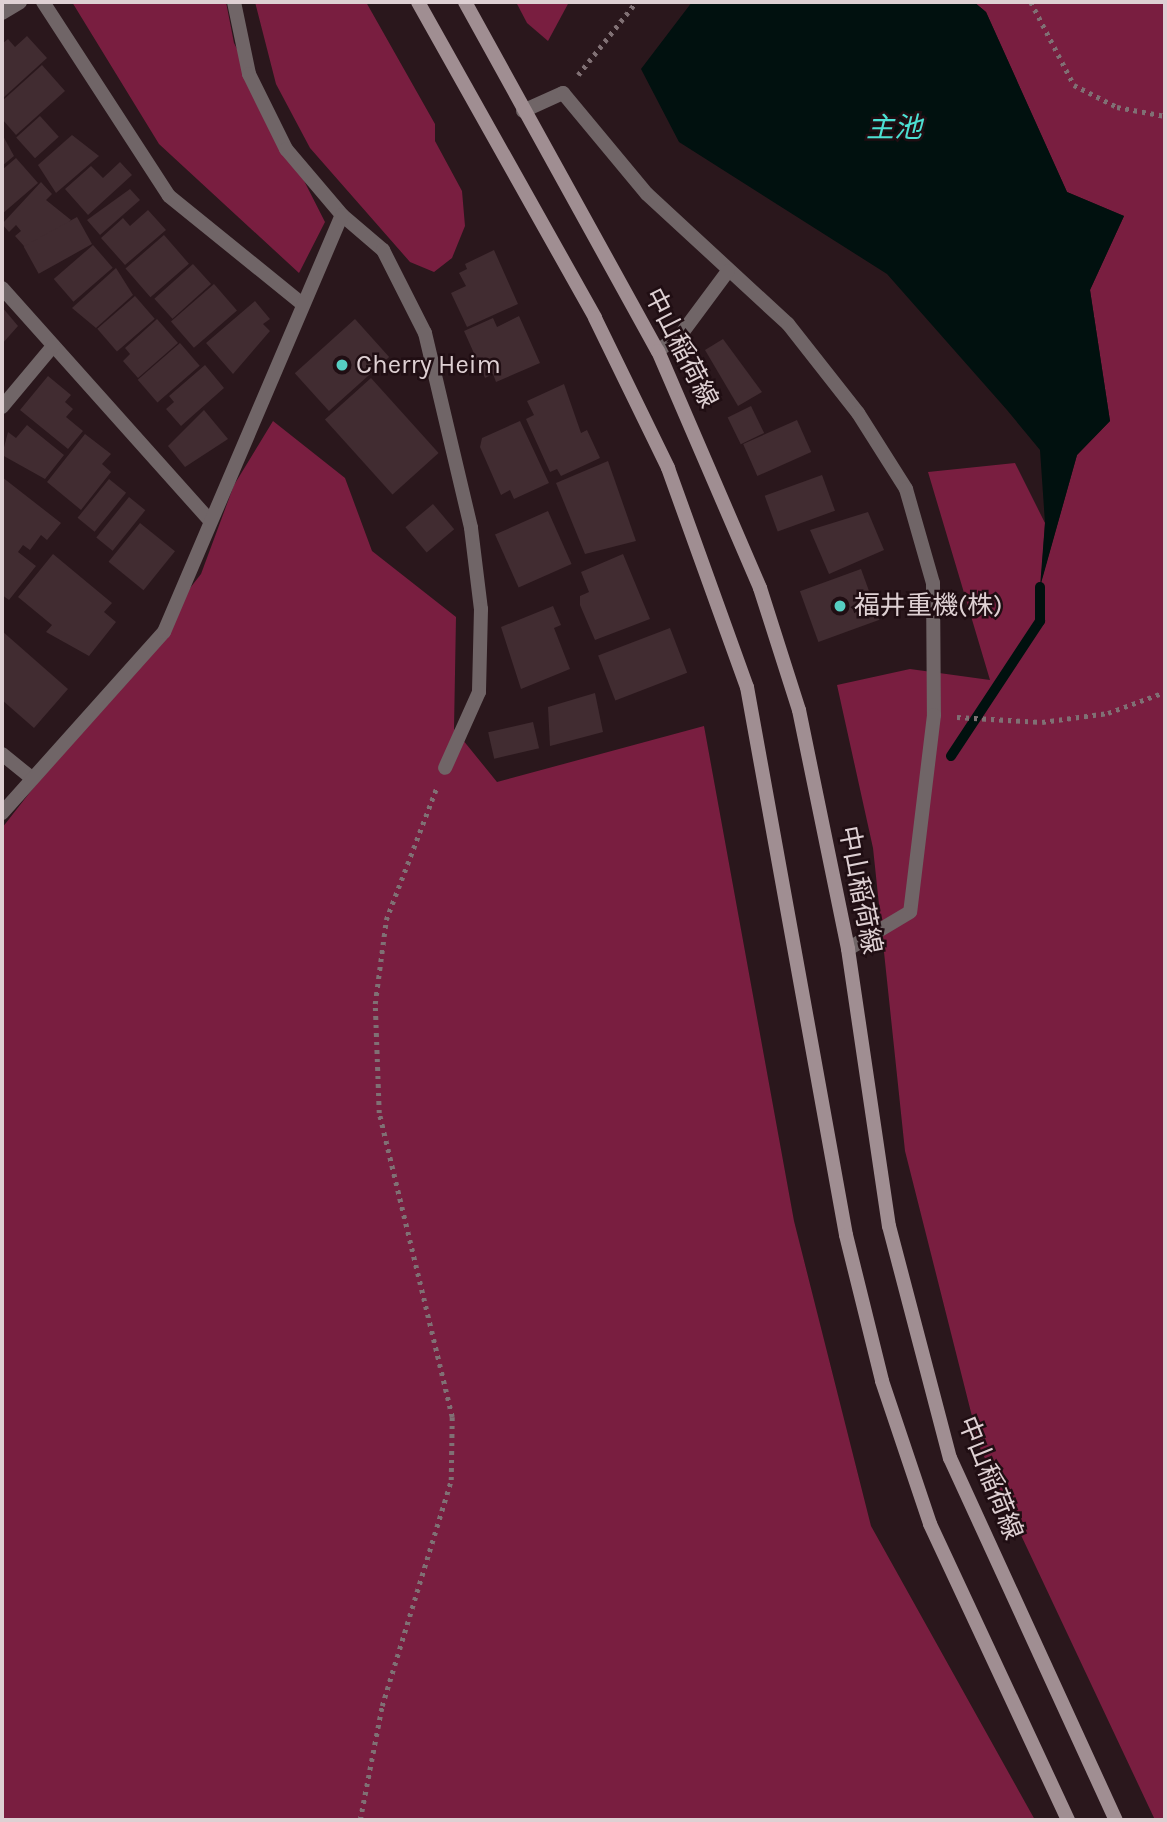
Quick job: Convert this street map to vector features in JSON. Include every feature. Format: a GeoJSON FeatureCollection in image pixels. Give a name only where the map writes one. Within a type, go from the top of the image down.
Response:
{"type":"FeatureCollection","features":[{"type":"Feature","properties":{"kind":"main road"},"geometry":{"type":"LineString","coordinates":[[418,2],[588,306],[668,468],[747,687],[846,1235],[882,1381],[930,1524],[1068,1820]]}},
{"type":"Feature","properties":{"kind":"main road","name":"中山稲荷線"},"geometry":{"type":"LineString","coordinates":[[465,2],[658,351],[734,524],[783,661],[848,949],[889,1226],[950,1458],[1116,1820]]}},
{"type":"Feature","properties":{"kind":"street"},"geometry":{"type":"LineString","coordinates":[[2,13],[20,2]]}},
{"type":"Feature","properties":{"kind":"street"},"geometry":{"type":"LineString","coordinates":[[43,2],[169,196],[300,302]]}},
{"type":"Feature","properties":{"kind":"street"},"geometry":{"type":"LineString","coordinates":[[234,2],[249,74],[286,149],[342,215],[383,250],[425,333],[471,528],[481,610],[479,692],[445,768]]}},
{"type":"Feature","properties":{"kind":"street"},"geometry":{"type":"LineString","coordinates":[[523,111],[563,93],[647,194],[788,324],[858,413],[905,489],[933,583],[934,715],[910,912],[848,949]]}},
{"type":"Feature","properties":{"kind":"street"},"geometry":{"type":"LineString","coordinates":[[2,813],[29,776],[164,632],[196,566],[208,518],[241,462],[300,302],[342,215]]}},
{"type":"Feature","properties":{"kind":"street"},"geometry":{"type":"LineString","coordinates":[[658,351],[682,333],[729,271]]}},
{"type":"Feature","properties":{"kind":"street"},"geometry":{"type":"LineString","coordinates":[[2,288],[208,518]]}},
{"type":"Feature","properties":{"kind":"street"},"geometry":{"type":"LineString","coordinates":[[2,407],[53,346]]}},
{"type":"Feature","properties":{"kind":"street"},"geometry":{"type":"LineString","coordinates":[[2,754],[29,776]]}},
{"type":"Feature","properties":{"kind":"path"},"geometry":{"type":"LineString","coordinates":[[563,93],[636,2]]}},
{"type":"Feature","properties":{"kind":"path"},"geometry":{"type":"LineString","coordinates":[[1031,2],[1074,85],[1117,107],[1165,116]]}},
{"type":"Feature","properties":{"kind":"path"},"geometry":{"type":"LineString","coordinates":[[934,715],[1042,722],[1108,713],[1165,692]]}},
{"type":"Feature","properties":{"kind":"path"},"geometry":{"type":"LineString","coordinates":[[360,1820],[382,1706],[451,1480],[452,1417],[379,1113],[375,1004],[386,920],[445,768]]}},
{"type":"Feature","properties":{"kind":"shaded area"},"geometry":{"type":"Polygon","coordinates":[[[72,2],[226,2],[234,43],[325,222],[299,273],[159,144],[72,2]]]}},
{"type":"Feature","properties":{"kind":"shaded area"},"geometry":{"type":"Polygon","coordinates":[[[255,2],[366,2],[435,124],[435,141],[462,191],[465,226],[452,258],[434,272],[410,262],[310,148],[276,84],[255,2]]]}},
{"type":"Feature","properties":{"kind":"shaded area"},"geometry":{"type":"Polygon","coordinates":[[[516,2],[569,2],[548,41],[527,23],[516,2]]]}},
{"type":"Feature","properties":{"kind":"shaded area"},"geometry":{"type":"Polygon","coordinates":[[[974,2],[1165,2],[1165,1820],[1155,1820],[980,1448],[905,1151],[873,848],[837,685],[910,669],[990,680],[928,472],[1015,463],[1045,523],[1041,582],[1077,455],[1110,421],[1090,290],[1124,216],[1067,192],[986,12],[974,2]]]}},
{"type":"Feature","properties":{"kind":"shaded area"},"geometry":{"type":"Polygon","coordinates":[[[273,421],[345,478],[372,551],[456,617],[454,729],[497,782],[704,726],[794,1221],[871,1526],[1035,1820],[2,1820],[2,828],[201,574],[234,485],[273,421]]]}},
{"type":"Feature","properties":{"kind":"water","name":"主池"},"geometry":{"type":"Polygon","coordinates":[[[692,2],[974,2],[986,12],[1067,192],[1124,216],[1090,290],[1110,421],[1077,455],[1040,587],[1045,523],[1040,450],[887,274],[679,142],[641,69],[692,2]]]}},
{"type":"Feature","properties":{"kind":"building"},"geometry":{"type":"Polygon","coordinates":[[[27,36],[47,58],[3,98],[2,44],[8,39],[15,47],[27,36]]]}},
{"type":"Feature","properties":{"kind":"building"},"geometry":{"type":"Polygon","coordinates":[[[42,65],[65,91],[16,135],[2,119],[2,101],[42,65]]]}},
{"type":"Feature","properties":{"kind":"building"},"geometry":{"type":"Polygon","coordinates":[[[40,116],[59,137],[35,158],[16,137],[40,116]]]}},
{"type":"Feature","properties":{"kind":"building"},"geometry":{"type":"Polygon","coordinates":[[[2,134],[14,156],[2,166],[2,134]]]}},
{"type":"Feature","properties":{"kind":"building"},"geometry":{"type":"Polygon","coordinates":[[[72,135],[99,156],[56,193],[38,165],[72,135]]]}},
{"type":"Feature","properties":{"kind":"building"},"geometry":{"type":"Polygon","coordinates":[[[16,158],[38,183],[2,214],[2,170],[16,158]]]}},
{"type":"Feature","properties":{"kind":"building"},"geometry":{"type":"Polygon","coordinates":[[[120,162],[132,175],[88,215],[65,189],[91,166],[103,178],[120,162]]]}},
{"type":"Feature","properties":{"kind":"building"},"geometry":{"type":"Polygon","coordinates":[[[41,182],[52,194],[46,200],[71,220],[32,255],[15,236],[21,231],[16,225],[9,232],[2,224],[41,182]]]}},
{"type":"Feature","properties":{"kind":"building"},"geometry":{"type":"Polygon","coordinates":[[[130,189],[140,200],[100,235],[87,220],[130,189]]]}},
{"type":"Feature","properties":{"kind":"building"},"geometry":{"type":"Polygon","coordinates":[[[148,210],[166,230],[125,265],[101,238],[123,218],[130,226],[148,210]]]}},
{"type":"Feature","properties":{"kind":"building"},"geometry":{"type":"Polygon","coordinates":[[[77,217],[92,244],[39,274],[24,247],[77,217]]]}},
{"type":"Feature","properties":{"kind":"building"},"geometry":{"type":"Polygon","coordinates":[[[164,235],[189,264],[150,297],[126,268],[164,235]]]}},
{"type":"Feature","properties":{"kind":"building"},"geometry":{"type":"Polygon","coordinates":[[[93,245],[113,268],[73,302],[54,279],[93,245]]]}},
{"type":"Feature","properties":{"kind":"building"},"geometry":{"type":"Polygon","coordinates":[[[494,250],[518,304],[467,327],[451,293],[466,286],[459,273],[467,269],[465,264],[494,250]]]}},
{"type":"Feature","properties":{"kind":"building"},"geometry":{"type":"Polygon","coordinates":[[[193,264],[211,284],[172,319],[154,299],[193,264]]]}},
{"type":"Feature","properties":{"kind":"building"},"geometry":{"type":"Polygon","coordinates":[[[116,268],[133,295],[96,328],[72,308],[116,268]]]}},
{"type":"Feature","properties":{"kind":"building"},"geometry":{"type":"Polygon","coordinates":[[[214,284],[237,310],[194,348],[171,321],[214,284]]]}},
{"type":"Feature","properties":{"kind":"building"},"geometry":{"type":"Polygon","coordinates":[[[135,296],[155,319],[117,351],[97,329],[135,296]]]}},
{"type":"Feature","properties":{"kind":"building"},"geometry":{"type":"Polygon","coordinates":[[[255,301],[270,319],[263,324],[270,331],[233,374],[206,343],[255,301]]]}},
{"type":"Feature","properties":{"kind":"building"},"geometry":{"type":"Polygon","coordinates":[[[2,307],[18,326],[2,344],[2,307]]]}},
{"type":"Feature","properties":{"kind":"building"},"geometry":{"type":"Polygon","coordinates":[[[519,316],[540,363],[496,382],[493,374],[485,378],[464,331],[493,318],[497,327],[519,316]]]}},
{"type":"Feature","properties":{"kind":"building"},"geometry":{"type":"Polygon","coordinates":[[[157,319],[178,343],[138,378],[123,361],[130,354],[125,348],[157,319]]]}},
{"type":"Feature","properties":{"kind":"building","name":"Cherry Heim"},"geometry":{"type":"Polygon","coordinates":[[[355,319],[389,357],[329,411],[295,373],[355,319]]]}},
{"type":"Feature","properties":{"kind":"building"},"geometry":{"type":"Polygon","coordinates":[[[723,339],[762,392],[738,406],[705,350],[723,339]]]}},
{"type":"Feature","properties":{"kind":"building"},"geometry":{"type":"Polygon","coordinates":[[[180,343],[200,366],[157,402],[138,380],[180,343]]]}},
{"type":"Feature","properties":{"kind":"building"},"geometry":{"type":"Polygon","coordinates":[[[205,365],[224,388],[181,426],[166,409],[174,402],[169,396],[205,365]]]}},
{"type":"Feature","properties":{"kind":"building"},"geometry":{"type":"Polygon","coordinates":[[[48,376],[71,395],[65,402],[73,409],[66,417],[83,431],[68,449],[20,410],[48,376]]]}},
{"type":"Feature","properties":{"kind":"building"},"geometry":{"type":"Polygon","coordinates":[[[371,378],[439,453],[393,495],[325,419],[371,378]]]}},
{"type":"Feature","properties":{"kind":"building"},"geometry":{"type":"Polygon","coordinates":[[[564,384],[581,433],[587,430],[600,458],[561,476],[557,469],[550,472],[526,419],[534,415],[527,401],[564,384]]]}},
{"type":"Feature","properties":{"kind":"building"},"geometry":{"type":"Polygon","coordinates":[[[751,406],[764,433],[741,444],[728,417],[751,406]]]}},
{"type":"Feature","properties":{"kind":"building"},"geometry":{"type":"Polygon","coordinates":[[[204,410],[228,439],[185,467],[168,446],[204,410]]]}},
{"type":"Feature","properties":{"kind":"building"},"geometry":{"type":"Polygon","coordinates":[[[797,420],[811,452],[757,476],[743,444],[797,420]]]}},
{"type":"Feature","properties":{"kind":"building"},"geometry":{"type":"Polygon","coordinates":[[[520,421],[549,483],[514,499],[510,490],[501,495],[480,447],[482,438],[520,421]]]}},
{"type":"Feature","properties":{"kind":"building"},"geometry":{"type":"Polygon","coordinates":[[[27,425],[64,455],[45,479],[2,455],[8,432],[16,438],[27,425]]]}},
{"type":"Feature","properties":{"kind":"building"},"geometry":{"type":"Polygon","coordinates":[[[85,434],[111,454],[102,464],[111,472],[81,510],[47,482],[85,434]]]}},
{"type":"Feature","properties":{"kind":"building"},"geometry":{"type":"Polygon","coordinates":[[[608,461],[636,541],[585,554],[556,483],[608,461]]]}},
{"type":"Feature","properties":{"kind":"building"},"geometry":{"type":"Polygon","coordinates":[[[822,475],[835,511],[778,532],[765,496],[822,475]]]}},
{"type":"Feature","properties":{"kind":"building"},"geometry":{"type":"Polygon","coordinates":[[[2,477],[61,523],[47,540],[41,535],[30,550],[23,545],[18,552],[36,566],[9,600],[2,595],[2,477]]]}},
{"type":"Feature","properties":{"kind":"building"},"geometry":{"type":"Polygon","coordinates":[[[109,479],[126,493],[95,532],[78,518],[109,479]]]}},
{"type":"Feature","properties":{"kind":"building"},"geometry":{"type":"Polygon","coordinates":[[[129,497],[145,510],[113,551],[96,537],[129,497]]]}},
{"type":"Feature","properties":{"kind":"building"},"geometry":{"type":"Polygon","coordinates":[[[433,504],[454,529],[427,552],[405,527],[433,504]]]}},
{"type":"Feature","properties":{"kind":"building"},"geometry":{"type":"Polygon","coordinates":[[[548,511],[572,564],[519,588],[495,535],[548,511]]]}},
{"type":"Feature","properties":{"kind":"building"},"geometry":{"type":"Polygon","coordinates":[[[868,512],[884,550],[829,574],[810,530],[868,512]]]}},
{"type":"Feature","properties":{"kind":"building"},"geometry":{"type":"Polygon","coordinates":[[[140,523],[175,551],[144,590],[109,562],[140,523]]]}},
{"type":"Feature","properties":{"kind":"building"},"geometry":{"type":"Polygon","coordinates":[[[53,554],[112,603],[104,612],[116,622],[89,656],[46,632],[52,625],[18,597],[53,554]]]}},
{"type":"Feature","properties":{"kind":"building"},"geometry":{"type":"Polygon","coordinates":[[[623,554],[650,619],[595,640],[580,605],[580,596],[589,592],[581,572],[623,554]]]}},
{"type":"Feature","properties":{"kind":"building","name":"福井重機(株)"},"geometry":{"type":"Polygon","coordinates":[[[861,569],[879,620],[818,642],[800,591],[861,569]]]}},
{"type":"Feature","properties":{"kind":"building"},"geometry":{"type":"Polygon","coordinates":[[[553,606],[561,625],[554,628],[570,669],[521,689],[501,627],[553,606]]]}},
{"type":"Feature","properties":{"kind":"building"},"geometry":{"type":"Polygon","coordinates":[[[670,628],[687,673],[615,700],[598,656],[670,628]]]}},
{"type":"Feature","properties":{"kind":"building"},"geometry":{"type":"Polygon","coordinates":[[[2,631],[68,689],[34,728],[2,700],[2,631]]]}},
{"type":"Feature","properties":{"kind":"building"},"geometry":{"type":"Polygon","coordinates":[[[595,693],[603,732],[550,746],[548,707],[595,693]]]}},
{"type":"Feature","properties":{"kind":"building"},"geometry":{"type":"Polygon","coordinates":[[[533,722],[539,748],[494,759],[488,732],[533,722]]]}},
{"type":"Feature","properties":{"kind":"waterway"},"geometry":{"type":"LineString","coordinates":[[951,756],[1040,621],[1040,587]]}},
{"type":"Feature","properties":{"kind":"place","name":"Cherry Heim"},"geometry":{"type":"Point","coordinates":[342,365]}},
{"type":"Feature","properties":{"kind":"place","name":"福井重機(株)"},"geometry":{"type":"Point","coordinates":[840,606]}}]}
